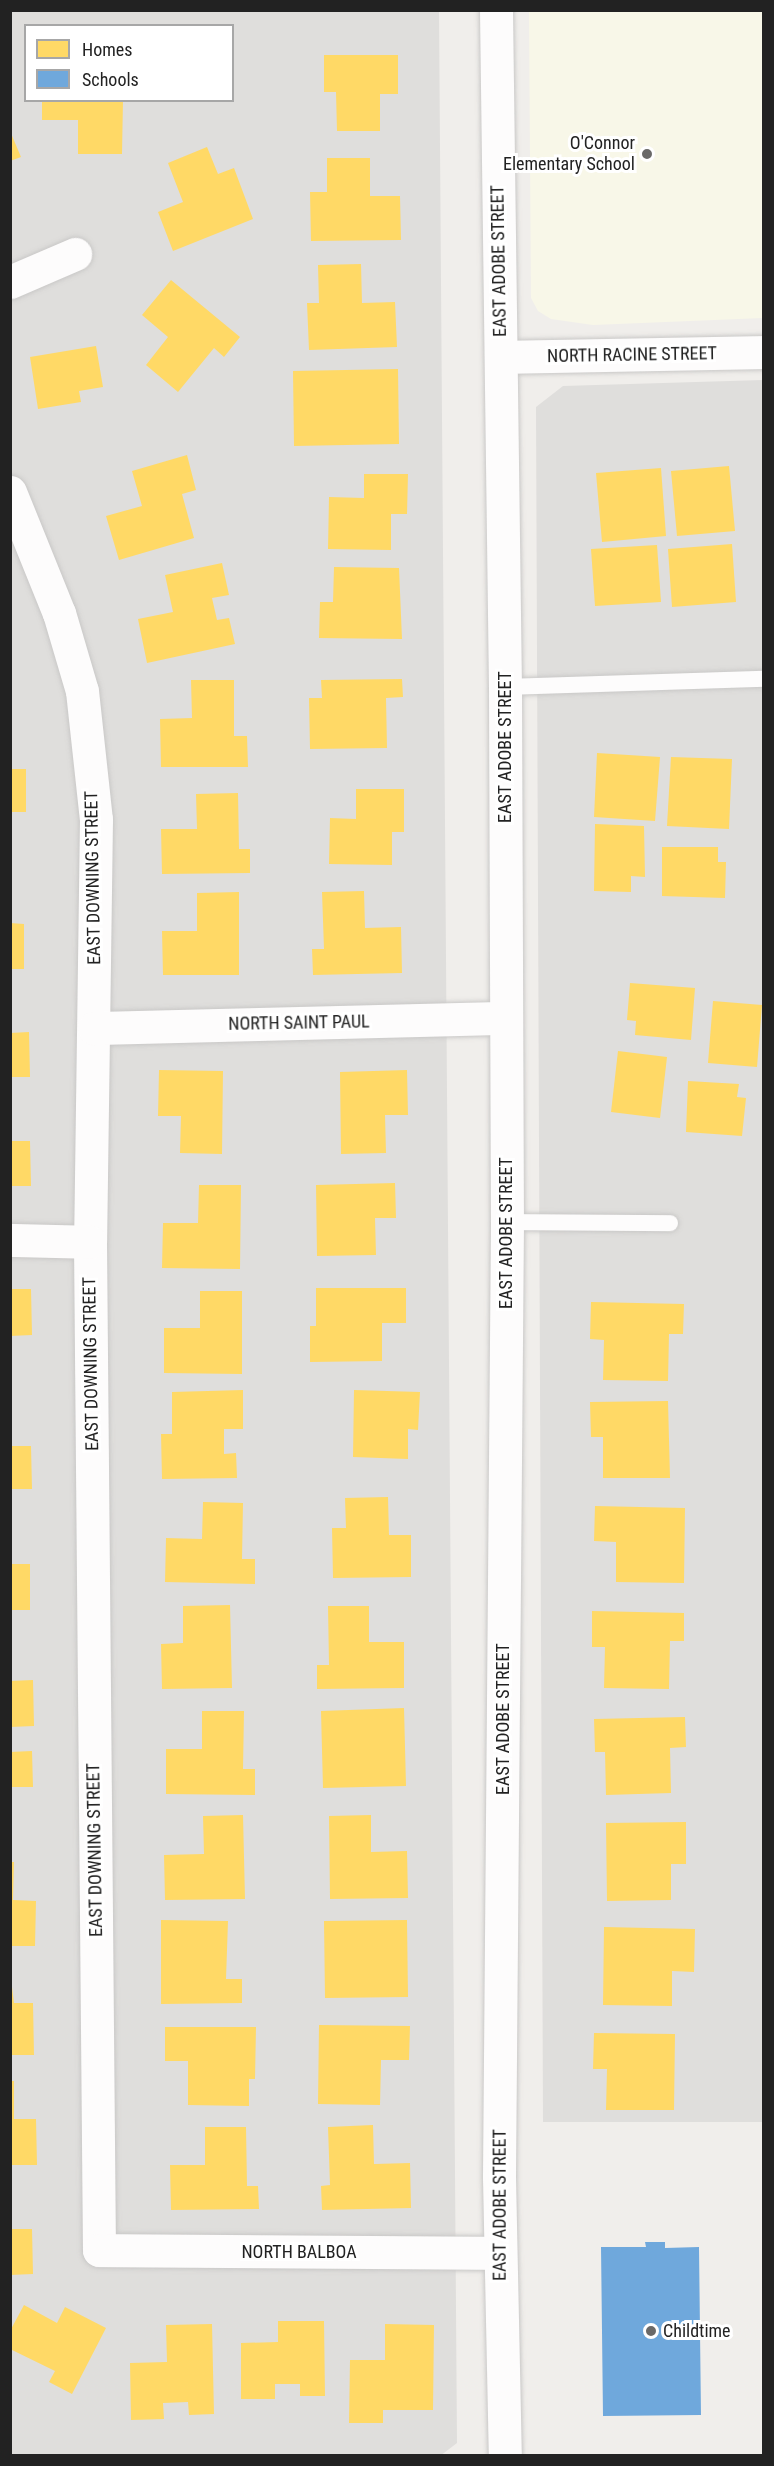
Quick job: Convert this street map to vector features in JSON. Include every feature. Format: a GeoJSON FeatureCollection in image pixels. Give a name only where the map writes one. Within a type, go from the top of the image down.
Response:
{"type":"FeatureCollection","features":[{"type":"Feature","properties":{"kind":"street","name":"EAST ADOBE STREET"},"geometry":{"type":"LineString","coordinates":[[496,10],[506,687],[503,1018],[507,1222],[499,2253],[505,2456]]}},
{"type":"Feature","properties":{"kind":"street"},"geometry":{"type":"LineString","coordinates":[[10,282],[75,254]]}},
{"type":"Feature","properties":{"kind":"street","name":"NORTH RACINE STREET"},"geometry":{"type":"LineString","coordinates":[[501,357],[764,352]]}},
{"type":"Feature","properties":{"kind":"street","name":"EAST DOWNING STREET"},"geometry":{"type":"LineString","coordinates":[[10,492],[58,614],[82,691],[96,819],[90,1242],[99,2250]]}},
{"type":"Feature","properties":{"kind":"street","name":"NORTH SAINT PAUL"},"geometry":{"type":"LineString","coordinates":[[94,1028],[503,1018]]}},
{"type":"Feature","properties":{"kind":"street"},"geometry":{"type":"LineString","coordinates":[[10,1240],[90,1242]]}},
{"type":"Feature","properties":{"kind":"street","name":"NORTH BALBOA"},"geometry":{"type":"LineString","coordinates":[[99,2250],[499,2253]]}},
{"type":"Feature","properties":{"kind":"lane"},"geometry":{"type":"LineString","coordinates":[[506,687],[764,679]]}},
{"type":"Feature","properties":{"kind":"lane"},"geometry":{"type":"LineString","coordinates":[[507,1222],[670,1222]]}},
{"type":"Feature","properties":{"kind":"shaded area"},"geometry":{"type":"Polygon","coordinates":[[[11,11],[439,11],[457,2443],[440,2456],[11,2456],[11,11]]]}},
{"type":"Feature","properties":{"kind":"shaded area","name":"O'Connor Elementary School"},"geometry":{"type":"Polygon","coordinates":[[[529,11],[763,11],[763,318],[593,325],[551,319],[538,311],[531,298],[529,11]]]}},
{"type":"Feature","properties":{"kind":"shaded area"},"geometry":{"type":"Polygon","coordinates":[[[763,380],[763,2122],[543,2122],[536,407],[563,386],[763,380]]]}},
{"type":"Feature","properties":{"kind":"building: Homes"},"geometry":{"type":"Polygon","coordinates":[[[324,55],[398,55],[398,94],[380,94],[380,131],[337,131],[336,92],[324,92],[324,55]]]}},
{"type":"Feature","properties":{"kind":"building: Homes"},"geometry":{"type":"Polygon","coordinates":[[[42,102],[123,102],[122,154],[78,154],[78,120],[42,120],[42,102]]]}},
{"type":"Feature","properties":{"kind":"building: Homes"},"geometry":{"type":"Polygon","coordinates":[[[10,131],[21,157],[10,161],[10,131]]]}},
{"type":"Feature","properties":{"kind":"building: Homes"},"geometry":{"type":"Polygon","coordinates":[[[207,147],[218,174],[234,168],[253,219],[173,251],[158,212],[183,202],[168,163],[207,147]]]}},
{"type":"Feature","properties":{"kind":"building: Homes"},"geometry":{"type":"Polygon","coordinates":[[[327,158],[370,158],[370,196],[400,196],[401,240],[311,241],[310,192],[327,192],[327,158]]]}},
{"type":"Feature","properties":{"kind":"building: Homes"},"geometry":{"type":"Polygon","coordinates":[[[361,264],[362,303],[395,302],[397,347],[309,350],[307,303],[319,303],[318,265],[361,264]]]}},
{"type":"Feature","properties":{"kind":"building: Homes"},"geometry":{"type":"Polygon","coordinates":[[[171,280],[240,337],[224,357],[214,348],[178,392],[146,365],[168,337],[142,315],[171,280]]]}},
{"type":"Feature","properties":{"kind":"building: Homes"},"geometry":{"type":"Polygon","coordinates":[[[96,346],[103,387],[79,391],[81,402],[38,409],[30,357],[96,346]]]}},
{"type":"Feature","properties":{"kind":"building: Homes"},"geometry":{"type":"Polygon","coordinates":[[[398,369],[399,444],[294,446],[293,371],[398,369]]]}},
{"type":"Feature","properties":{"kind":"building: Homes"},"geometry":{"type":"Polygon","coordinates":[[[187,455],[196,490],[182,494],[194,538],[119,560],[106,516],[142,506],[132,471],[187,455]]]}},
{"type":"Feature","properties":{"kind":"building: Homes"},"geometry":{"type":"Polygon","coordinates":[[[729,466],[735,531],[677,536],[671,471],[729,466]]]}},
{"type":"Feature","properties":{"kind":"building: Homes"},"geometry":{"type":"Polygon","coordinates":[[[661,468],[666,536],[602,542],[596,473],[661,468]]]}},
{"type":"Feature","properties":{"kind":"building: Homes"},"geometry":{"type":"Polygon","coordinates":[[[364,474],[408,474],[407,514],[391,514],[391,550],[328,549],[329,497],[364,498],[364,474]]]}},
{"type":"Feature","properties":{"kind":"building: Homes"},"geometry":{"type":"Polygon","coordinates":[[[732,544],[736,602],[672,607],[668,549],[732,544]]]}},
{"type":"Feature","properties":{"kind":"building: Homes"},"geometry":{"type":"Polygon","coordinates":[[[657,545],[661,602],[595,606],[591,549],[657,545]]]}},
{"type":"Feature","properties":{"kind":"building: Homes"},"geometry":{"type":"Polygon","coordinates":[[[222,563],[229,595],[212,598],[217,620],[229,618],[235,644],[147,663],[138,619],[173,612],[165,575],[222,563]]]}},
{"type":"Feature","properties":{"kind":"building: Homes"},"geometry":{"type":"Polygon","coordinates":[[[334,567],[399,568],[402,639],[319,638],[320,602],[333,602],[334,567]]]}},
{"type":"Feature","properties":{"kind":"building: Homes"},"geometry":{"type":"Polygon","coordinates":[[[402,679],[403,697],[386,698],[387,748],[310,749],[309,698],[322,698],[321,680],[402,679]]]}},
{"type":"Feature","properties":{"kind":"building: Homes"},"geometry":{"type":"Polygon","coordinates":[[[191,680],[234,680],[234,736],[247,736],[248,767],[161,767],[160,719],[192,718],[191,680]]]}},
{"type":"Feature","properties":{"kind":"building: Homes"},"geometry":{"type":"Polygon","coordinates":[[[597,753],[660,757],[655,821],[594,817],[597,753]]]}},
{"type":"Feature","properties":{"kind":"building: Homes"},"geometry":{"type":"Polygon","coordinates":[[[671,757],[732,759],[729,829],[667,826],[671,757]]]}},
{"type":"Feature","properties":{"kind":"building: Homes"},"geometry":{"type":"Polygon","coordinates":[[[10,769],[26,769],[26,812],[10,812],[10,769]]]}},
{"type":"Feature","properties":{"kind":"building: Homes"},"geometry":{"type":"Polygon","coordinates":[[[356,789],[404,789],[404,832],[392,832],[392,865],[329,864],[330,818],[356,819],[356,789]]]}},
{"type":"Feature","properties":{"kind":"building: Homes"},"geometry":{"type":"Polygon","coordinates":[[[238,793],[239,849],[250,849],[250,873],[162,874],[161,829],[197,829],[196,794],[238,793]]]}},
{"type":"Feature","properties":{"kind":"building: Homes"},"geometry":{"type":"Polygon","coordinates":[[[595,824],[644,826],[645,877],[631,876],[631,892],[594,891],[595,824]]]}},
{"type":"Feature","properties":{"kind":"building: Homes"},"geometry":{"type":"Polygon","coordinates":[[[662,847],[718,847],[718,862],[726,862],[725,898],[662,896],[662,847]]]}},
{"type":"Feature","properties":{"kind":"building: Homes"},"geometry":{"type":"Polygon","coordinates":[[[364,891],[365,928],[401,927],[402,973],[313,975],[312,949],[324,949],[322,892],[364,891]]]}},
{"type":"Feature","properties":{"kind":"building: Homes"},"geometry":{"type":"Polygon","coordinates":[[[239,892],[239,975],[163,975],[162,931],[197,931],[197,893],[239,892]]]}},
{"type":"Feature","properties":{"kind":"building: Homes"},"geometry":{"type":"Polygon","coordinates":[[[10,923],[24,924],[24,969],[10,969],[10,923]]]}},
{"type":"Feature","properties":{"kind":"building: Homes"},"geometry":{"type":"Polygon","coordinates":[[[630,983],[695,988],[691,1040],[635,1035],[636,1021],[627,1020],[630,983]]]}},
{"type":"Feature","properties":{"kind":"building: Homes"},"geometry":{"type":"Polygon","coordinates":[[[713,1001],[762,1005],[757,1067],[708,1063],[713,1001]]]}},
{"type":"Feature","properties":{"kind":"building: Homes"},"geometry":{"type":"Polygon","coordinates":[[[29,1032],[30,1077],[10,1077],[10,1033],[29,1032]]]}},
{"type":"Feature","properties":{"kind":"building: Homes"},"geometry":{"type":"Polygon","coordinates":[[[618,1051],[667,1057],[660,1118],[611,1112],[618,1051]]]}},
{"type":"Feature","properties":{"kind":"building: Homes"},"geometry":{"type":"Polygon","coordinates":[[[159,1070],[223,1071],[222,1154],[180,1153],[181,1116],[158,1116],[159,1070]]]}},
{"type":"Feature","properties":{"kind":"building: Homes"},"geometry":{"type":"Polygon","coordinates":[[[407,1070],[408,1115],[385,1115],[386,1153],[341,1154],[340,1072],[407,1070]]]}},
{"type":"Feature","properties":{"kind":"building: Homes"},"geometry":{"type":"Polygon","coordinates":[[[688,1081],[739,1084],[737,1097],[746,1098],[742,1136],[686,1132],[688,1081]]]}},
{"type":"Feature","properties":{"kind":"building: Homes"},"geometry":{"type":"Polygon","coordinates":[[[10,1141],[30,1141],[31,1186],[10,1186],[10,1141]]]}},
{"type":"Feature","properties":{"kind":"building: Homes"},"geometry":{"type":"Polygon","coordinates":[[[395,1183],[396,1218],[375,1218],[376,1255],[317,1256],[316,1185],[395,1183]]]}},
{"type":"Feature","properties":{"kind":"building: Homes"},"geometry":{"type":"Polygon","coordinates":[[[199,1185],[241,1185],[240,1269],[162,1268],[163,1223],[198,1223],[199,1185]]]}},
{"type":"Feature","properties":{"kind":"building: Homes"},"geometry":{"type":"Polygon","coordinates":[[[316,1288],[406,1288],[406,1323],[382,1323],[382,1361],[310,1362],[310,1326],[316,1326],[316,1288]]]}},
{"type":"Feature","properties":{"kind":"building: Homes"},"geometry":{"type":"Polygon","coordinates":[[[10,1289],[31,1289],[32,1335],[10,1336],[10,1289]]]}},
{"type":"Feature","properties":{"kind":"building: Homes"},"geometry":{"type":"Polygon","coordinates":[[[200,1291],[242,1291],[242,1374],[164,1373],[164,1328],[200,1328],[200,1291]]]}},
{"type":"Feature","properties":{"kind":"building: Homes"},"geometry":{"type":"Polygon","coordinates":[[[591,1302],[684,1304],[683,1334],[669,1334],[668,1381],[603,1380],[604,1340],[590,1339],[591,1302]]]}},
{"type":"Feature","properties":{"kind":"building: Homes"},"geometry":{"type":"Polygon","coordinates":[[[243,1390],[243,1429],[224,1429],[224,1454],[236,1453],[237,1478],[162,1479],[161,1434],[172,1434],[172,1392],[243,1390]]]}},
{"type":"Feature","properties":{"kind":"building: Homes"},"geometry":{"type":"Polygon","coordinates":[[[354,1390],[420,1392],[418,1430],[408,1429],[408,1459],[353,1457],[354,1390]]]}},
{"type":"Feature","properties":{"kind":"building: Homes"},"geometry":{"type":"Polygon","coordinates":[[[668,1401],[670,1478],[603,1478],[603,1437],[591,1437],[590,1402],[668,1401]]]}},
{"type":"Feature","properties":{"kind":"building: Homes"},"geometry":{"type":"Polygon","coordinates":[[[10,1446],[31,1446],[32,1489],[10,1489],[10,1446]]]}},
{"type":"Feature","properties":{"kind":"building: Homes"},"geometry":{"type":"Polygon","coordinates":[[[388,1497],[389,1535],[411,1535],[411,1577],[333,1578],[332,1528],[346,1528],[345,1498],[388,1497]]]}},
{"type":"Feature","properties":{"kind":"building: Homes"},"geometry":{"type":"Polygon","coordinates":[[[203,1502],[243,1503],[242,1559],[255,1559],[255,1584],[165,1582],[166,1538],[202,1539],[203,1502]]]}},
{"type":"Feature","properties":{"kind":"building: Homes"},"geometry":{"type":"Polygon","coordinates":[[[595,1506],[685,1508],[684,1583],[616,1582],[616,1542],[594,1541],[595,1506]]]}},
{"type":"Feature","properties":{"kind":"building: Homes"},"geometry":{"type":"Polygon","coordinates":[[[10,1564],[30,1564],[30,1610],[10,1610],[10,1564]]]}},
{"type":"Feature","properties":{"kind":"building: Homes"},"geometry":{"type":"Polygon","coordinates":[[[230,1605],[232,1688],[162,1689],[161,1644],[183,1643],[183,1606],[230,1605]]]}},
{"type":"Feature","properties":{"kind":"building: Homes"},"geometry":{"type":"Polygon","coordinates":[[[328,1606],[369,1606],[369,1642],[404,1642],[404,1688],[317,1689],[317,1665],[329,1665],[328,1606]]]}},
{"type":"Feature","properties":{"kind":"building: Homes"},"geometry":{"type":"Polygon","coordinates":[[[592,1611],[684,1613],[684,1641],[670,1641],[669,1689],[604,1688],[605,1647],[592,1647],[592,1611]]]}},
{"type":"Feature","properties":{"kind":"building: Homes"},"geometry":{"type":"Polygon","coordinates":[[[33,1680],[34,1726],[10,1727],[10,1681],[33,1680]]]}},
{"type":"Feature","properties":{"kind":"building: Homes"},"geometry":{"type":"Polygon","coordinates":[[[404,1708],[406,1786],[323,1788],[321,1711],[404,1708]]]}},
{"type":"Feature","properties":{"kind":"building: Homes"},"geometry":{"type":"Polygon","coordinates":[[[202,1711],[244,1711],[243,1769],[255,1769],[255,1795],[166,1794],[166,1749],[202,1749],[202,1711]]]}},
{"type":"Feature","properties":{"kind":"building: Homes"},"geometry":{"type":"Polygon","coordinates":[[[685,1717],[686,1747],[670,1748],[671,1793],[606,1795],[605,1752],[595,1752],[594,1719],[685,1717]]]}},
{"type":"Feature","properties":{"kind":"building: Homes"},"geometry":{"type":"Polygon","coordinates":[[[32,1751],[33,1787],[10,1787],[10,1752],[32,1751]]]}},
{"type":"Feature","properties":{"kind":"building: Homes"},"geometry":{"type":"Polygon","coordinates":[[[243,1815],[245,1899],[165,1900],[164,1855],[204,1854],[203,1816],[243,1815]]]}},
{"type":"Feature","properties":{"kind":"building: Homes"},"geometry":{"type":"Polygon","coordinates":[[[371,1815],[371,1852],[407,1851],[408,1898],[330,1899],[329,1816],[371,1815]]]}},
{"type":"Feature","properties":{"kind":"building: Homes"},"geometry":{"type":"Polygon","coordinates":[[[686,1822],[686,1864],[671,1864],[671,1900],[607,1901],[606,1823],[686,1822]]]}},
{"type":"Feature","properties":{"kind":"building: Homes"},"geometry":{"type":"Polygon","coordinates":[[[10,1862],[14,1862],[13,1900],[36,1901],[35,1946],[10,1946],[10,1862]]]}},
{"type":"Feature","properties":{"kind":"building: Homes"},"geometry":{"type":"Polygon","coordinates":[[[161,1920],[228,1921],[226,1979],[242,1979],[242,2003],[161,2004],[161,1920]]]}},
{"type":"Feature","properties":{"kind":"building: Homes"},"geometry":{"type":"Polygon","coordinates":[[[407,1920],[408,1997],[325,1998],[324,1921],[407,1920]]]}},
{"type":"Feature","properties":{"kind":"building: Homes"},"geometry":{"type":"Polygon","coordinates":[[[604,1927],[695,1929],[694,1972],[672,1971],[672,2006],[603,2005],[604,1927]]]}},
{"type":"Feature","properties":{"kind":"building: Homes"},"geometry":{"type":"Polygon","coordinates":[[[10,1971],[14,2003],[33,2003],[34,2055],[10,2055],[10,1971]]]}},
{"type":"Feature","properties":{"kind":"building: Homes"},"geometry":{"type":"Polygon","coordinates":[[[319,2025],[410,2026],[409,2060],[381,2060],[380,2105],[318,2104],[319,2025]]]}},
{"type":"Feature","properties":{"kind":"building: Homes"},"geometry":{"type":"Polygon","coordinates":[[[165,2027],[256,2027],[255,2079],[249,2079],[249,2106],[188,2105],[188,2061],[165,2061],[165,2027]]]}},
{"type":"Feature","properties":{"kind":"building: Homes"},"geometry":{"type":"Polygon","coordinates":[[[594,2033],[675,2034],[674,2110],[606,2110],[607,2069],[593,2069],[594,2033]]]}},
{"type":"Feature","properties":{"kind":"building: Homes"},"geometry":{"type":"Polygon","coordinates":[[[10,2081],[14,2081],[14,2119],[36,2119],[37,2165],[10,2165],[10,2081]]]}},
{"type":"Feature","properties":{"kind":"building: Homes"},"geometry":{"type":"Polygon","coordinates":[[[373,2125],[374,2164],[410,2163],[411,2208],[322,2210],[321,2186],[330,2185],[328,2127],[373,2125]]]}},
{"type":"Feature","properties":{"kind":"building: Homes"},"geometry":{"type":"Polygon","coordinates":[[[205,2127],[246,2127],[247,2186],[258,2186],[259,2209],[171,2210],[170,2165],[205,2165],[205,2127]]]}},
{"type":"Feature","properties":{"kind":"building: Homes"},"geometry":{"type":"Polygon","coordinates":[[[10,2229],[32,2229],[33,2274],[10,2275],[10,2229]]]}},
{"type":"Feature","properties":{"kind":"building: Homes"},"geometry":{"type":"Polygon","coordinates":[[[24,2305],[57,2323],[65,2307],[106,2328],[72,2394],[49,2382],[55,2371],[10,2349],[10,2331],[24,2305]]]}},
{"type":"Feature","properties":{"kind":"building: Homes"},"geometry":{"type":"Polygon","coordinates":[[[278,2321],[324,2321],[325,2396],[300,2396],[300,2384],[275,2384],[275,2399],[241,2399],[241,2343],[278,2342],[278,2321]]]}},
{"type":"Feature","properties":{"kind":"building: Homes"},"geometry":{"type":"Polygon","coordinates":[[[212,2324],[214,2414],[189,2415],[188,2402],[163,2403],[164,2419],[131,2420],[130,2363],[167,2362],[166,2325],[212,2324]]]}},
{"type":"Feature","properties":{"kind":"building: Homes"},"geometry":{"type":"Polygon","coordinates":[[[385,2324],[434,2325],[433,2410],[383,2410],[383,2423],[349,2423],[350,2360],[385,2360],[385,2324]]]}},
{"type":"Feature","properties":{"kind":"building: Schools","name":"Childtime"},"geometry":{"type":"Polygon","coordinates":[[[645,2242],[665,2242],[665,2248],[699,2247],[701,2415],[603,2416],[601,2247],[646,2247],[645,2242]]]}},
{"type":"Feature","properties":{"kind":"place","name":"O'Connor Elementary School"},"geometry":{"type":"Point","coordinates":[647,154]}},
{"type":"Feature","properties":{"kind":"place","name":"Childtime"},"geometry":{"type":"Point","coordinates":[651,2331]}}]}
